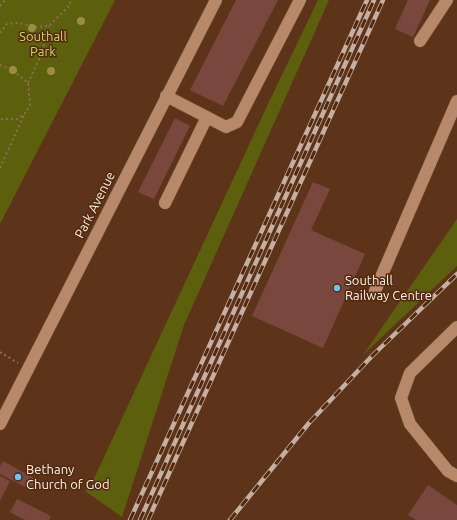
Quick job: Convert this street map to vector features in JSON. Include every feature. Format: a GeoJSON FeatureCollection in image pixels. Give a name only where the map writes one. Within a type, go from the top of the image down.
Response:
{"type":"FeatureCollection","features":[{"type":"Feature","properties":{"kind":"street","name":"Park Avenue"},"geometry":{"type":"LineString","coordinates":[[0,424],[216,0]]}},
{"type":"Feature","properties":{"kind":"street"},"geometry":{"type":"LineString","coordinates":[[166,96],[226,127],[237,122],[300,0]]}},
{"type":"Feature","properties":{"kind":"street"},"geometry":{"type":"LineString","coordinates":[[420,41],[447,0]]}},
{"type":"Feature","properties":{"kind":"street"},"geometry":{"type":"LineString","coordinates":[[375,291],[457,101]]}},
{"type":"Feature","properties":{"kind":"street"},"geometry":{"type":"LineString","coordinates":[[165,203],[207,117]]}},
{"type":"Feature","properties":{"kind":"street"},"geometry":{"type":"LineString","coordinates":[[456,474],[448,472],[410,424],[401,398],[410,373],[457,327]]}},
{"type":"Feature","properties":{"kind":"path"},"geometry":{"type":"LineString","coordinates":[[0,6],[5,0]]}},
{"type":"Feature","properties":{"kind":"path"},"geometry":{"type":"LineString","coordinates":[[0,168],[30,105],[28,84],[41,55],[49,26],[70,5],[70,0]]}},
{"type":"Feature","properties":{"kind":"path"},"geometry":{"type":"LineString","coordinates":[[0,33],[7,24],[18,23],[38,27],[49,26]]}},
{"type":"Feature","properties":{"kind":"path"},"geometry":{"type":"LineString","coordinates":[[0,65],[10,69],[12,72],[15,72],[28,84]]}},
{"type":"Feature","properties":{"kind":"path"},"geometry":{"type":"LineString","coordinates":[[0,119],[17,119],[25,113]]}},
{"type":"Feature","properties":{"kind":"path"},"geometry":{"type":"LineString","coordinates":[[0,352],[28,368]]}},
{"type":"Feature","properties":{"kind":"green space","name":"Southall Park"},"geometry":{"type":"Polygon","coordinates":[[[0,0],[115,0],[0,224],[0,0]]]}},
{"type":"Feature","properties":{"kind":"green space"},"geometry":{"type":"Polygon","coordinates":[[[318,0],[329,0],[184,325],[122,517],[85,491],[91,485],[318,0]]]}},
{"type":"Feature","properties":{"kind":"green space"},"geometry":{"type":"Polygon","coordinates":[[[457,219],[457,266],[363,355],[457,219]]]}},
{"type":"Feature","properties":{"kind":"building"},"geometry":{"type":"Polygon","coordinates":[[[236,0],[278,0],[223,106],[190,90],[236,0]]]}},
{"type":"Feature","properties":{"kind":"building"},"geometry":{"type":"Polygon","coordinates":[[[408,0],[430,0],[413,37],[395,29],[408,0]]]}},
{"type":"Feature","properties":{"kind":"building"},"geometry":{"type":"Polygon","coordinates":[[[175,118],[190,126],[154,199],[138,192],[175,118]]]}},
{"type":"Feature","properties":{"kind":"building"},"geometry":{"type":"Polygon","coordinates":[[[313,182],[330,189],[311,230],[365,254],[323,348],[252,316],[313,182]]]}},
{"type":"Feature","properties":{"kind":"building","name":"Bethany Church of God"},"geometry":{"type":"Polygon","coordinates":[[[3,461],[37,480],[31,490],[0,474],[0,466],[3,461]]]}},
{"type":"Feature","properties":{"kind":"building"},"geometry":{"type":"Polygon","coordinates":[[[0,476],[10,481],[0,501],[0,476]]]}},
{"type":"Feature","properties":{"kind":"building"},"geometry":{"type":"Polygon","coordinates":[[[428,485],[457,505],[457,520],[416,520],[408,515],[428,485]]]}},
{"type":"Feature","properties":{"kind":"building"},"geometry":{"type":"Polygon","coordinates":[[[17,499],[51,516],[49,520],[25,520],[10,512],[17,499]]]}},
{"type":"Feature","properties":{"kind":"railway"},"geometry":{"type":"LineString","coordinates":[[130,520],[367,0]]}},
{"type":"Feature","properties":{"kind":"railway"},"geometry":{"type":"LineString","coordinates":[[140,520],[374,0]]}},
{"type":"Feature","properties":{"kind":"railway"},"geometry":{"type":"LineString","coordinates":[[148,520],[383,0]]}},
{"type":"Feature","properties":{"kind":"railway"},"geometry":{"type":"LineString","coordinates":[[230,520],[309,423],[372,356],[457,274]]}},
{"type":"Feature","properties":{"kind":"place","name":"Southall Railway Centre"},"geometry":{"type":"Point","coordinates":[337,288]}},
{"type":"Feature","properties":{"kind":"place","name":"Bethany Church of God"},"geometry":{"type":"Point","coordinates":[18,477]}}]}
